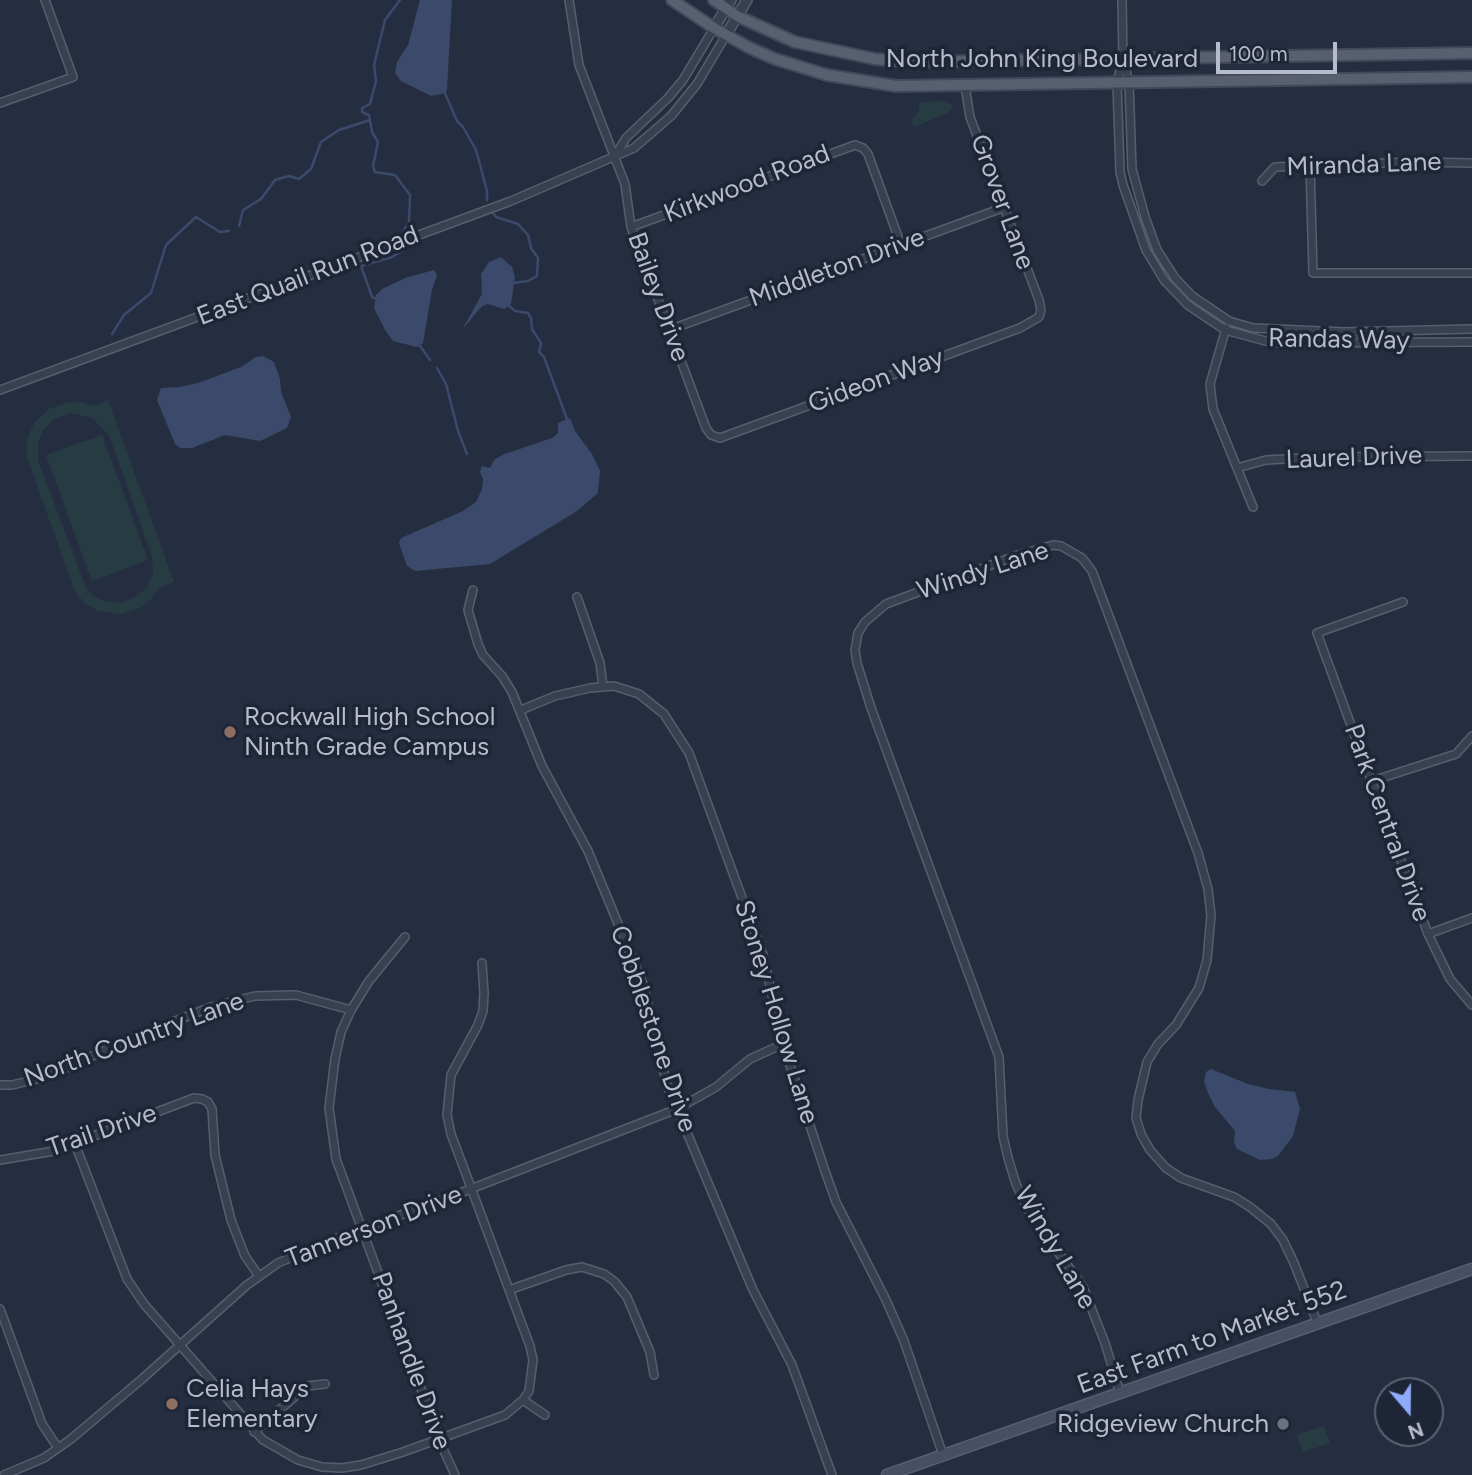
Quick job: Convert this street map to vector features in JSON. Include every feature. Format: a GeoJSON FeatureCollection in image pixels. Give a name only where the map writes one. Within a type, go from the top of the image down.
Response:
{"type":"FeatureCollection","features":[{"type":"Feature","properties":{"kind":"main road","name":"North John King Boulevard"},"geometry":{"type":"LineString","coordinates":[[673,0],[726,35],[775,59],[839,77],[896,86],[1472,77]]}},
{"type":"Feature","properties":{"kind":"main road","name":"North John King Boulevard"},"geometry":{"type":"LineString","coordinates":[[714,0],[728,4],[737,16],[795,42],[875,59],[917,62],[1472,53]]}},
{"type":"Feature","properties":{"kind":"main road","name":"East Farm to Market 552"},"geometry":{"type":"LineString","coordinates":[[887,1475],[1472,1269]]}},
{"type":"Feature","properties":{"kind":"street"},"geometry":{"type":"LineString","coordinates":[[0,103],[74,77],[45,0]]}},
{"type":"Feature","properties":{"kind":"street","name":"Bailey Drive"},"geometry":{"type":"LineString","coordinates":[[569,0],[579,65],[625,184],[631,228],[706,428],[711,435]]}},
{"type":"Feature","properties":{"kind":"street","name":"East Quail Run Road"},"geometry":{"type":"LineString","coordinates":[[0,390],[511,201],[634,148],[671,116],[697,84],[747,0]]}},
{"type":"Feature","properties":{"kind":"street","name":"Randas Way"},"geometry":{"type":"LineString","coordinates":[[1122,0],[1123,58],[1129,82],[1132,169],[1157,250],[1179,283],[1199,301],[1229,321],[1253,328],[1275,331],[1472,329]]}},
{"type":"Feature","properties":{"kind":"street","name":"East Quail Run Road"},"geometry":{"type":"LineString","coordinates":[[614,157],[626,138],[683,80],[728,4]]}},
{"type":"Feature","properties":{"kind":"street","name":"Randas Way"},"geometry":{"type":"LineString","coordinates":[[1123,58],[1116,83],[1120,172],[1126,198],[1146,250],[1173,291],[1188,305],[1225,330],[1273,343],[1472,342]]}},
{"type":"Feature","properties":{"kind":"street","name":"Grover Lane"},"geometry":{"type":"LineString","coordinates":[[965,86],[970,117],[1038,300],[1041,310],[1039,317]]}},
{"type":"Feature","properties":{"kind":"street","name":"Kirkwood Road"},"geometry":{"type":"LineString","coordinates":[[631,228],[855,145],[868,154],[901,245]]}},
{"type":"Feature","properties":{"kind":"street","name":"Miranda Lane"},"geometry":{"type":"LineString","coordinates":[[1262,181],[1275,167],[1415,162],[1472,163]]}},
{"type":"Feature","properties":{"kind":"street"},"geometry":{"type":"LineString","coordinates":[[1310,165],[1313,273],[1472,273]]}},
{"type":"Feature","properties":{"kind":"street","name":"Middleton Drive"},"geometry":{"type":"LineString","coordinates":[[669,330],[1005,207]]}},
{"type":"Feature","properties":{"kind":"street","name":"Gideon Way"},"geometry":{"type":"LineString","coordinates":[[711,435],[720,438],[728,436],[1020,328],[1039,317]]}},
{"type":"Feature","properties":{"kind":"street"},"geometry":{"type":"LineString","coordinates":[[1229,321],[1210,384],[1213,410],[1252,507]]}},
{"type":"Feature","properties":{"kind":"street","name":"Laurel Drive"},"geometry":{"type":"LineString","coordinates":[[1237,468],[1266,460],[1323,457],[1472,456]]}},
{"type":"Feature","properties":{"kind":"street","name":"Windy Lane"},"geometry":{"type":"LineString","coordinates":[[1120,1393],[1105,1343],[1083,1287],[1028,1210],[1016,1184],[1003,1136],[999,1057],[871,708],[855,650],[858,633],[865,622],[886,604],[1018,555],[1053,545],[1061,546],[1082,558],[1092,572],[1198,853],[1208,889],[1211,915],[1207,960],[1199,988],[1176,1025],[1158,1044],[1147,1062],[1136,1118],[1141,1134],[1150,1150],[1166,1168],[1181,1178],[1234,1197],[1271,1224],[1283,1240],[1294,1263],[1317,1322]]}},
{"type":"Feature","properties":{"kind":"street","name":"Cobblestone Drive"},"geometry":{"type":"LineString","coordinates":[[473,590],[468,610],[478,643],[483,655],[502,676],[521,710],[542,766],[588,851],[643,984],[667,1085],[753,1290],[792,1365],[832,1475]]}},
{"type":"Feature","properties":{"kind":"street"},"geometry":{"type":"LineString","coordinates":[[577,597],[600,663],[603,687]]}},
{"type":"Feature","properties":{"kind":"street","name":"Park Central Drive"},"geometry":{"type":"LineString","coordinates":[[1403,602],[1317,633],[1428,934],[1450,979],[1472,1005]]}},
{"type":"Feature","properties":{"kind":"street","name":"Stoney Hollow Lane"},"geometry":{"type":"LineString","coordinates":[[521,710],[555,696],[614,686],[639,694],[664,714],[689,753],[763,955],[783,1044],[836,1202],[904,1341],[943,1455]]}},
{"type":"Feature","properties":{"kind":"street"},"geometry":{"type":"LineString","coordinates":[[1372,781],[1455,754],[1472,736]]}},
{"type":"Feature","properties":{"kind":"street"},"geometry":{"type":"LineString","coordinates":[[1428,934],[1472,918]]}},
{"type":"Feature","properties":{"kind":"street","name":"Panhandle Drive"},"geometry":{"type":"LineString","coordinates":[[405,937],[376,971],[351,1010],[341,1032],[329,1108],[335,1159],[439,1439],[455,1475]]}},
{"type":"Feature","properties":{"kind":"street"},"geometry":{"type":"LineString","coordinates":[[75,1144],[127,1279],[144,1304],[263,1440],[298,1460],[342,1468],[361,1465],[505,1415],[523,1400],[529,1391],[533,1360],[451,1134],[447,1115],[451,1075],[483,1011],[482,963]]}},
{"type":"Feature","properties":{"kind":"street","name":"North Country Lane"},"geometry":{"type":"LineString","coordinates":[[0,1085],[12,1085],[48,1076],[127,1040],[211,1007],[255,996],[296,995],[351,1010]]}},
{"type":"Feature","properties":{"kind":"street","name":"Tannerson Drive"},"geometry":{"type":"LineString","coordinates":[[4,1475],[44,1458],[58,1448],[142,1380],[259,1276],[293,1256],[677,1109],[716,1087],[750,1059],[783,1044]]}},
{"type":"Feature","properties":{"kind":"street","name":"Trail Drive"},"geometry":{"type":"LineString","coordinates":[[0,1160],[54,1151],[194,1098],[202,1099],[208,1102],[212,1109],[215,1155],[231,1220],[245,1256],[259,1276]]}},
{"type":"Feature","properties":{"kind":"street"},"geometry":{"type":"LineString","coordinates":[[509,1290],[582,1267],[604,1274],[614,1281],[627,1297],[650,1352],[654,1375]]}},
{"type":"Feature","properties":{"kind":"street"},"geometry":{"type":"LineString","coordinates":[[0,1309],[42,1424],[58,1448]]}},
{"type":"Feature","properties":{"kind":"street"},"geometry":{"type":"LineString","coordinates":[[254,1432],[307,1386],[325,1384]]}},
{"type":"Feature","properties":{"kind":"street"},"geometry":{"type":"LineString","coordinates":[[523,1400],[545,1415]]}},
{"type":"Feature","properties":{"kind":"green space"},"geometry":{"type":"Polygon","coordinates":[[[946,101],[953,106],[948,113],[914,127],[912,120],[919,111],[919,102],[946,101]]]}},
{"type":"Feature","properties":{"kind":"green space"},"geometry":{"type":"Polygon","coordinates":[[[108,400],[174,582],[159,588],[140,608],[120,614],[98,611],[85,603],[75,592],[27,457],[27,440],[31,430],[35,422],[49,409],[66,403],[81,402],[94,406],[108,400]],[[71,413],[54,419],[43,430],[38,443],[38,461],[86,588],[105,601],[120,603],[137,596],[148,586],[153,573],[152,556],[109,435],[92,418],[71,413]]]}},
{"type":"Feature","properties":{"kind":"green space"},"geometry":{"type":"Polygon","coordinates":[[[102,435],[148,560],[92,581],[46,455],[102,435]]]}},
{"type":"Feature","properties":{"kind":"green space"},"geometry":{"type":"Polygon","coordinates":[[[1324,1426],[1330,1443],[1303,1452],[1297,1435],[1324,1426]]]}},
{"type":"Feature","properties":{"kind":"water"},"geometry":{"type":"Polygon","coordinates":[[[420,0],[452,0],[447,89],[446,93],[431,96],[401,81],[395,73],[397,62],[408,45],[420,0]]]}},
{"type":"Feature","properties":{"kind":"water"},"geometry":{"type":"Polygon","coordinates":[[[501,257],[512,267],[515,277],[511,304],[504,309],[488,304],[482,306],[462,330],[482,294],[481,274],[489,262],[501,257]]]}},
{"type":"Feature","properties":{"kind":"water"},"geometry":{"type":"Polygon","coordinates":[[[434,270],[437,275],[423,343],[417,347],[393,341],[374,308],[376,295],[382,289],[405,278],[434,270]]]}},
{"type":"Feature","properties":{"kind":"water"},"geometry":{"type":"Polygon","coordinates":[[[263,356],[274,362],[280,379],[281,392],[291,417],[287,428],[260,441],[225,435],[192,448],[180,448],[175,444],[157,400],[161,388],[198,383],[263,356]]]}},
{"type":"Feature","properties":{"kind":"water"},"geometry":{"type":"Polygon","coordinates":[[[570,418],[600,471],[598,493],[577,511],[490,564],[415,571],[407,566],[399,543],[401,538],[463,511],[476,502],[482,489],[482,466],[490,468],[494,460],[502,455],[552,438],[558,433],[558,423],[570,418]]]}},
{"type":"Feature","properties":{"kind":"water"},"geometry":{"type":"Polygon","coordinates":[[[1211,1069],[1248,1084],[1295,1092],[1300,1109],[1293,1136],[1278,1156],[1260,1160],[1237,1149],[1234,1143],[1235,1131],[1215,1107],[1204,1081],[1206,1072],[1211,1069]]]}},
{"type":"Feature","properties":{"kind":"waterway"},"geometry":{"type":"LineString","coordinates":[[400,0],[385,20],[374,65],[376,81],[370,104],[362,108],[362,112],[369,115],[372,132],[378,142],[373,166],[375,172],[395,175],[410,195],[409,222],[403,232]]}},
{"type":"Feature","properties":{"kind":"waterway"},"geometry":{"type":"LineString","coordinates":[[444,91],[457,121],[476,150],[487,200]]}},
{"type":"Feature","properties":{"kind":"waterway"},"geometry":{"type":"LineString","coordinates":[[239,226],[243,210],[261,199],[275,180],[289,176],[299,179],[311,169],[321,142],[339,130],[370,120]]}},
{"type":"Feature","properties":{"kind":"waterway"},"geometry":{"type":"LineString","coordinates":[[493,213],[496,217],[518,224],[528,235],[531,248],[538,258],[537,276],[528,281],[513,283]]}},
{"type":"Feature","properties":{"kind":"waterway"},"geometry":{"type":"LineString","coordinates":[[112,334],[124,315],[151,293],[166,245],[196,217],[220,232],[229,231]]}},
{"type":"Feature","properties":{"kind":"waterway"},"geometry":{"type":"LineString","coordinates":[[377,299],[372,297],[361,266],[392,257],[407,245]]}},
{"type":"Feature","properties":{"kind":"waterway"},"geometry":{"type":"LineString","coordinates":[[509,306],[515,311],[528,313],[531,318],[532,329],[541,343],[539,352],[544,357],[567,419]]}},
{"type":"Feature","properties":{"kind":"waterway"},"geometry":{"type":"LineString","coordinates":[[418,343],[430,360]]}},
{"type":"Feature","properties":{"kind":"waterway"},"geometry":{"type":"LineString","coordinates":[[437,368],[446,384],[467,454]]}},
{"type":"Feature","properties":{"kind":"place","name":"Rockwall High School Ninth Grade Campus"},"geometry":{"type":"Point","coordinates":[230,732]}},
{"type":"Feature","properties":{"kind":"place","name":"Celia Hays Elementary"},"geometry":{"type":"Point","coordinates":[172,1404]}},
{"type":"Feature","properties":{"kind":"place","name":"Ridgeview Church"},"geometry":{"type":"Point","coordinates":[1283,1424]}}]}
